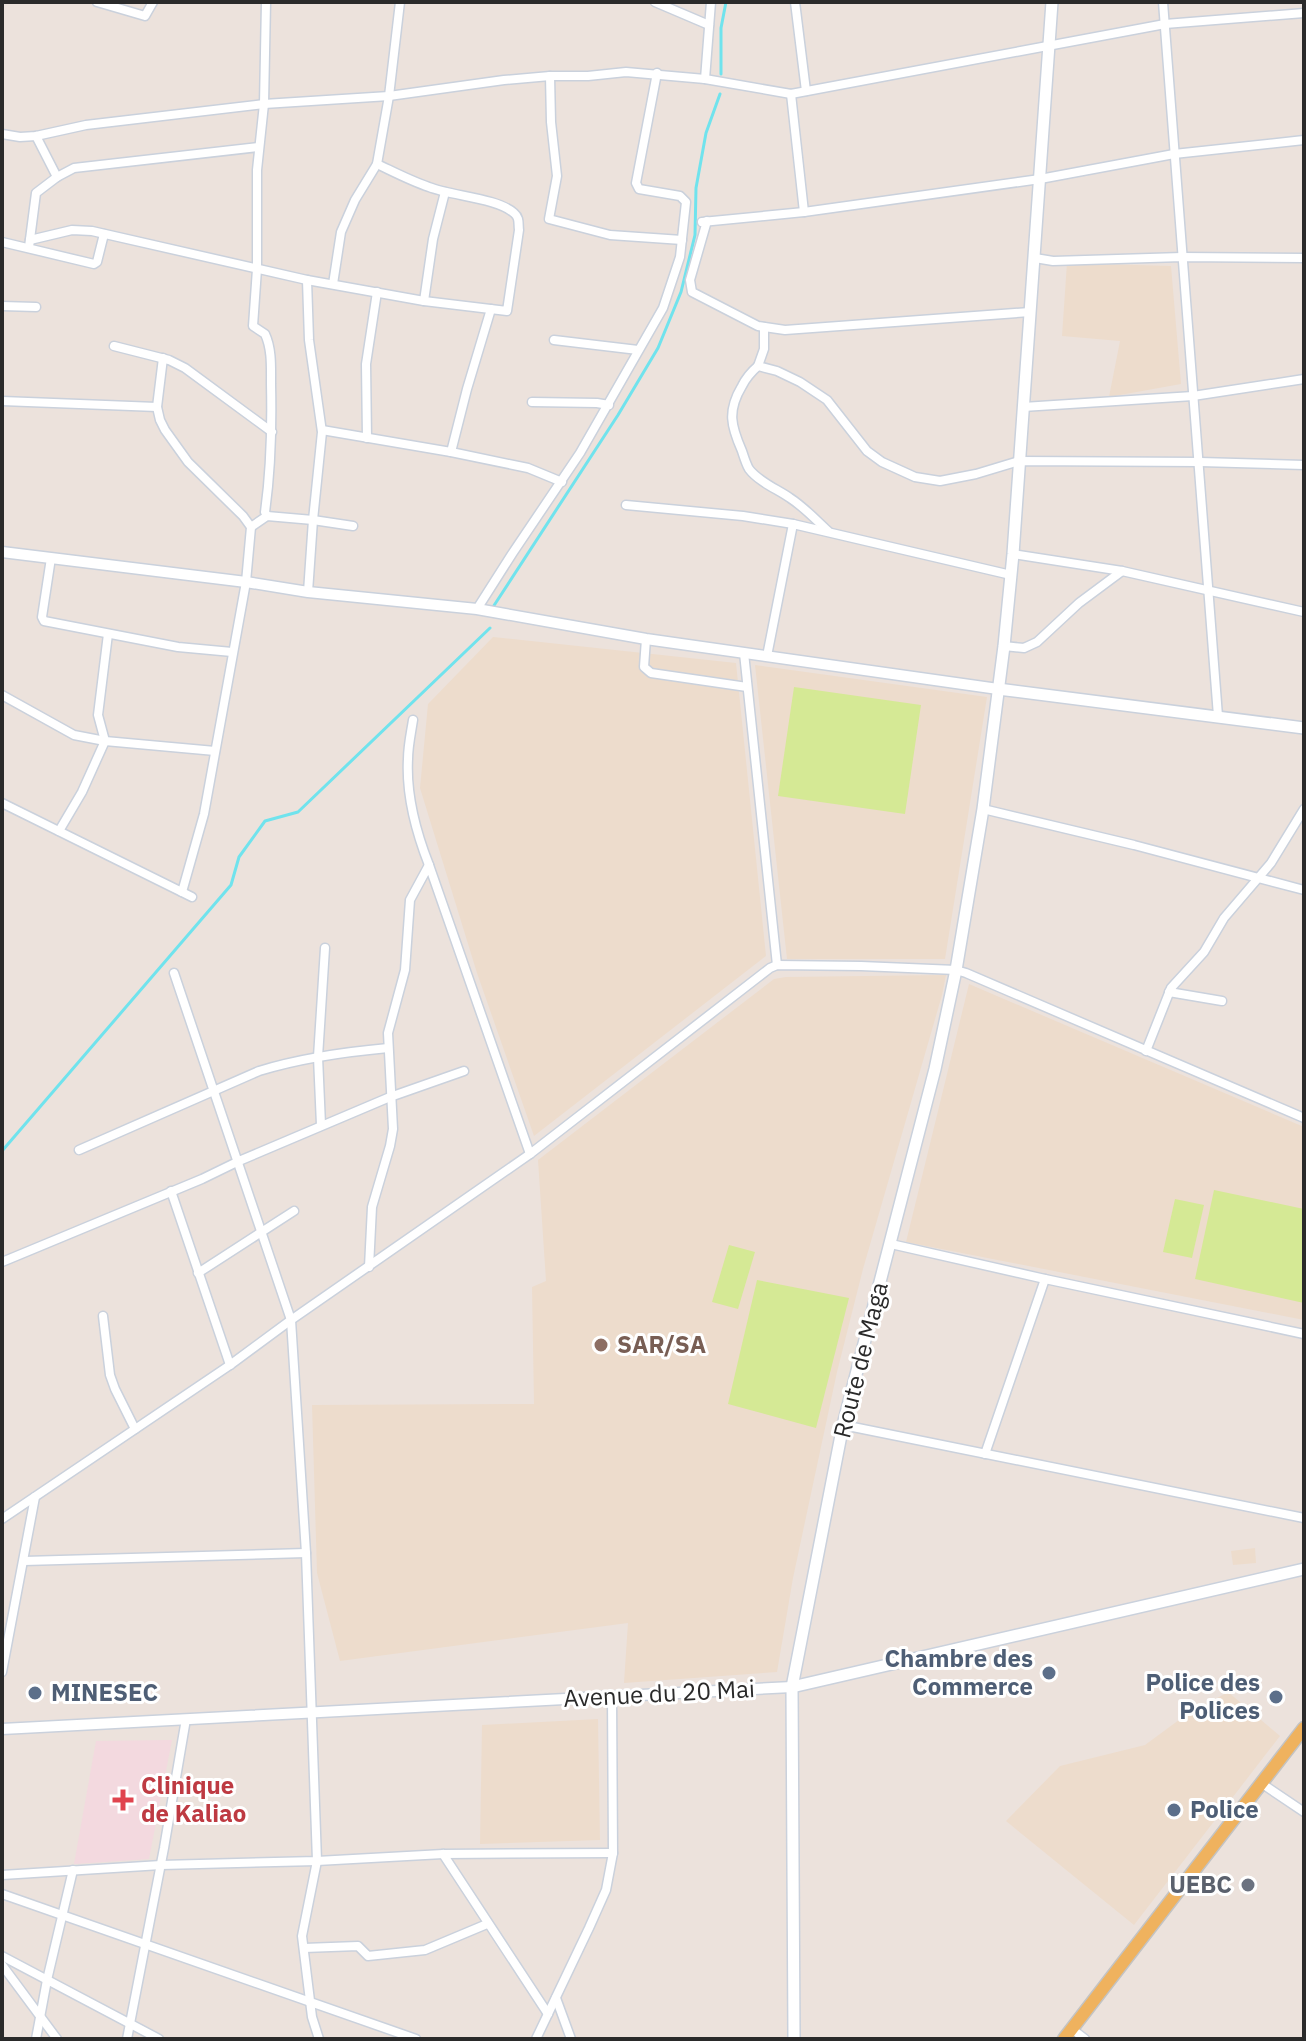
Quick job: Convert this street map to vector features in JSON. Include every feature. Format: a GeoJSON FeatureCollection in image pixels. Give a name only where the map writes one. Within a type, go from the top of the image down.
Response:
{"type":"FeatureCollection","features":[{"type":"Feature","properties":{"kind":"main road","name":"Route de Maga"},"geometry":{"type":"LineString","coordinates":[[794,2039],[792,1687],[843,1425],[935,1069],[956,970],[983,809],[1013,554],[1052,2]]}},
{"type":"Feature","properties":{"kind":"main road"},"geometry":{"type":"LineString","coordinates":[[998,689],[1304,728]]}},
{"type":"Feature","properties":{"kind":"main road","name":"Avenue du 20 Mai"},"geometry":{"type":"LineString","coordinates":[[792,1687],[1304,1569]]}},
{"type":"Feature","properties":{"kind":"main road"},"geometry":{"type":"LineString","coordinates":[[1068,2034],[1304,1728]]}},
{"type":"Feature","properties":{"kind":"street"},"geometry":{"type":"LineString","coordinates":[[97,2],[145,16],[153,2]]}},
{"type":"Feature","properties":{"kind":"street"},"geometry":{"type":"LineString","coordinates":[[266,2],[253,326],[265,334],[270,352],[272,432],[267,516]]}},
{"type":"Feature","properties":{"kind":"street"},"geometry":{"type":"LineString","coordinates":[[333,284],[341,232],[355,200],[377,164],[400,2]]}},
{"type":"Feature","properties":{"kind":"street"},"geometry":{"type":"LineString","coordinates":[[655,2],[709,25]]}},
{"type":"Feature","properties":{"kind":"street"},"geometry":{"type":"LineString","coordinates":[[705,79],[711,2]]}},
{"type":"Feature","properties":{"kind":"street"},"geometry":{"type":"LineString","coordinates":[[795,2],[806,91]]}},
{"type":"Feature","properties":{"kind":"street"},"geometry":{"type":"LineString","coordinates":[[1163,2],[1218,716]]}},
{"type":"Feature","properties":{"kind":"street"},"geometry":{"type":"LineString","coordinates":[[2,134],[36,136],[86,125],[264,104],[389,96],[504,80],[626,72],[705,79],[791,94],[1165,24],[1304,13]]}},
{"type":"Feature","properties":{"kind":"street"},"geometry":{"type":"LineString","coordinates":[[477,609],[609,405],[663,308],[673,283],[680,257],[686,202],[680,196],[639,189],[636,183],[657,73]]}},
{"type":"Feature","properties":{"kind":"street"},"geometry":{"type":"LineString","coordinates":[[550,76],[557,176],[549,219],[610,235],[682,240]]}},
{"type":"Feature","properties":{"kind":"street"},"geometry":{"type":"LineString","coordinates":[[791,94],[804,212]]}},
{"type":"Feature","properties":{"kind":"street"},"geometry":{"type":"LineString","coordinates":[[36,136],[57,177]]}},
{"type":"Feature","properties":{"kind":"street"},"geometry":{"type":"LineString","coordinates":[[1030,312],[785,330],[749,322],[692,292],[690,280],[704,221],[804,212],[1040,179],[1174,154],[1304,140]]}},
{"type":"Feature","properties":{"kind":"street"},"geometry":{"type":"LineString","coordinates":[[29,243],[36,193],[74,168],[259,147]]}},
{"type":"Feature","properties":{"kind":"street"},"geometry":{"type":"LineString","coordinates":[[29,243],[72,230],[104,234],[307,280],[424,301],[507,311],[519,230],[518,216],[507,208],[428,187],[377,164]]}},
{"type":"Feature","properties":{"kind":"street"},"geometry":{"type":"LineString","coordinates":[[424,301],[433,239],[445,192]]}},
{"type":"Feature","properties":{"kind":"street"},"geometry":{"type":"LineString","coordinates":[[2,242],[29,243],[94,264],[104,234]]}},
{"type":"Feature","properties":{"kind":"street"},"geometry":{"type":"LineString","coordinates":[[1035,258],[1053,261],[1182,257],[1304,258]]}},
{"type":"Feature","properties":{"kind":"street"},"geometry":{"type":"LineString","coordinates":[[307,280],[309,340],[322,430],[308,592]]}},
{"type":"Feature","properties":{"kind":"street"},"geometry":{"type":"LineString","coordinates":[[367,438],[366,364],[377,292]]}},
{"type":"Feature","properties":{"kind":"street"},"geometry":{"type":"LineString","coordinates":[[2,306],[36,307]]}},
{"type":"Feature","properties":{"kind":"street"},"geometry":{"type":"LineString","coordinates":[[451,452],[491,309]]}},
{"type":"Feature","properties":{"kind":"street"},"geometry":{"type":"LineString","coordinates":[[764,327],[764,349],[758,366],[744,382],[733,406],[733,430],[750,469],[768,485],[793,500],[830,533]]}},
{"type":"Feature","properties":{"kind":"street"},"geometry":{"type":"LineString","coordinates":[[554,340],[638,350]]}},
{"type":"Feature","properties":{"kind":"street"},"geometry":{"type":"LineString","coordinates":[[114,346],[163,358],[185,368],[272,432]]}},
{"type":"Feature","properties":{"kind":"street"},"geometry":{"type":"LineString","coordinates":[[163,358],[157,407],[165,430],[188,462],[251,527],[246,582],[204,814],[182,892]]}},
{"type":"Feature","properties":{"kind":"street"},"geometry":{"type":"LineString","coordinates":[[758,366],[800,382],[827,400],[867,451],[882,462],[915,477],[940,481],[1019,461],[1304,465]]}},
{"type":"Feature","properties":{"kind":"street"},"geometry":{"type":"LineString","coordinates":[[1023,407],[1193,396],[1304,379]]}},
{"type":"Feature","properties":{"kind":"street"},"geometry":{"type":"LineString","coordinates":[[2,401],[157,407]]}},
{"type":"Feature","properties":{"kind":"street"},"geometry":{"type":"LineString","coordinates":[[532,402],[609,405]]}},
{"type":"Feature","properties":{"kind":"street"},"geometry":{"type":"LineString","coordinates":[[322,430],[528,468],[562,482]]}},
{"type":"Feature","properties":{"kind":"street"},"geometry":{"type":"LineString","coordinates":[[626,505],[793,524],[1011,575]]}},
{"type":"Feature","properties":{"kind":"street"},"geometry":{"type":"LineString","coordinates":[[251,527],[267,516],[353,526]]}},
{"type":"Feature","properties":{"kind":"street"},"geometry":{"type":"LineString","coordinates":[[767,656],[793,524]]}},
{"type":"Feature","properties":{"kind":"street"},"geometry":{"type":"LineString","coordinates":[[2,552],[308,592],[477,609],[646,639],[998,689]]}},
{"type":"Feature","properties":{"kind":"street"},"geometry":{"type":"LineString","coordinates":[[1013,554],[1122,571],[1304,612]]}},
{"type":"Feature","properties":{"kind":"street"},"geometry":{"type":"LineString","coordinates":[[51,558],[43,619],[178,647],[232,652]]}},
{"type":"Feature","properties":{"kind":"street"},"geometry":{"type":"LineString","coordinates":[[1004,646],[1024,648],[1037,642],[1079,603],[1122,571]]}},
{"type":"Feature","properties":{"kind":"street"},"geometry":{"type":"LineString","coordinates":[[59,831],[82,792],[105,741],[98,715],[108,634]]}},
{"type":"Feature","properties":{"kind":"street"},"geometry":{"type":"LineString","coordinates":[[646,639],[644,667],[651,673],[747,687]]}},
{"type":"Feature","properties":{"kind":"street"},"geometry":{"type":"LineString","coordinates":[[744,653],[777,965]]}},
{"type":"Feature","properties":{"kind":"street"},"geometry":{"type":"LineString","coordinates":[[2,695],[74,735],[105,741],[215,751]]}},
{"type":"Feature","properties":{"kind":"street"},"geometry":{"type":"LineString","coordinates":[[413,720],[408,781],[417,834],[530,1154]]}},
{"type":"Feature","properties":{"kind":"street"},"geometry":{"type":"LineString","coordinates":[[2,803],[192,897]]}},
{"type":"Feature","properties":{"kind":"street"},"geometry":{"type":"LineString","coordinates":[[983,809],[1304,890]]}},
{"type":"Feature","properties":{"kind":"street"},"geometry":{"type":"LineString","coordinates":[[1146,1051],[1169,992],[1204,952],[1224,918],[1276,857],[1304,809]]}},
{"type":"Feature","properties":{"kind":"street"},"geometry":{"type":"LineString","coordinates":[[369,1267],[373,1202],[392,1138],[388,1048],[391,1019],[407,955],[410,900],[429,865]]}},
{"type":"Feature","properties":{"kind":"street"},"geometry":{"type":"LineString","coordinates":[[321,1125],[318,1057],[325,948]]}},
{"type":"Feature","properties":{"kind":"street"},"geometry":{"type":"LineString","coordinates":[[2,1519],[230,1365],[530,1154],[777,965],[956,970],[1304,1118]]}},
{"type":"Feature","properties":{"kind":"street"},"geometry":{"type":"LineString","coordinates":[[174,973],[291,1320],[306,1553],[317,1861],[303,1931],[314,2028],[319,2039]]}},
{"type":"Feature","properties":{"kind":"street"},"geometry":{"type":"LineString","coordinates":[[1169,992],[1222,1001]]}},
{"type":"Feature","properties":{"kind":"street"},"geometry":{"type":"LineString","coordinates":[[79,1150],[259,1071],[338,1053],[388,1048]]}},
{"type":"Feature","properties":{"kind":"street"},"geometry":{"type":"LineString","coordinates":[[2,1262],[202,1179],[321,1125],[464,1071]]}},
{"type":"Feature","properties":{"kind":"street"},"geometry":{"type":"LineString","coordinates":[[171,1191],[230,1365]]}},
{"type":"Feature","properties":{"kind":"street"},"geometry":{"type":"LineString","coordinates":[[198,1273],[294,1211]]}},
{"type":"Feature","properties":{"kind":"street"},"geometry":{"type":"LineString","coordinates":[[891,1244],[1304,1334]]}},
{"type":"Feature","properties":{"kind":"street"},"geometry":{"type":"LineString","coordinates":[[985,1454],[1045,1279]]}},
{"type":"Feature","properties":{"kind":"street"},"geometry":{"type":"LineString","coordinates":[[103,1316],[110,1375],[135,1429]]}},
{"type":"Feature","properties":{"kind":"street"},"geometry":{"type":"LineString","coordinates":[[843,1425],[1304,1518]]}},
{"type":"Feature","properties":{"kind":"street"},"geometry":{"type":"LineString","coordinates":[[2,1672],[35,1497]]}},
{"type":"Feature","properties":{"kind":"street"},"geometry":{"type":"LineString","coordinates":[[24,1561],[306,1553]]}},
{"type":"Feature","properties":{"kind":"street","name":"Avenue du 20 Mai"},"geometry":{"type":"LineString","coordinates":[[2,1729],[792,1687]]}},
{"type":"Feature","properties":{"kind":"street"},"geometry":{"type":"LineString","coordinates":[[536,2039],[606,1890],[613,1853],[612,1696]]}},
{"type":"Feature","properties":{"kind":"street"},"geometry":{"type":"LineString","coordinates":[[127,2039],[186,1719]]}},
{"type":"Feature","properties":{"kind":"street"},"geometry":{"type":"LineString","coordinates":[[1261,1783],[1304,1812]]}},
{"type":"Feature","properties":{"kind":"street"},"geometry":{"type":"LineString","coordinates":[[2,1875],[161,1865],[443,1854],[613,1853]]}},
{"type":"Feature","properties":{"kind":"street"},"geometry":{"type":"LineString","coordinates":[[443,1854],[548,2014]]}},
{"type":"Feature","properties":{"kind":"street"},"geometry":{"type":"LineString","coordinates":[[36,2039],[73,1870]]}},
{"type":"Feature","properties":{"kind":"street"},"geometry":{"type":"LineString","coordinates":[[2,1894],[416,2039]]}},
{"type":"Feature","properties":{"kind":"street"},"geometry":{"type":"LineString","coordinates":[[304,1948],[358,1946],[368,1956],[401,1954],[434,1947],[487,1924]]}},
{"type":"Feature","properties":{"kind":"street"},"geometry":{"type":"LineString","coordinates":[[2,1956],[159,2039]]}},
{"type":"Feature","properties":{"kind":"street"},"geometry":{"type":"LineString","coordinates":[[2,1965],[57,2039]]}},
{"type":"Feature","properties":{"kind":"street"},"geometry":{"type":"LineString","coordinates":[[556,1998],[571,2039]]}},
{"type":"Feature","properties":{"kind":"street"},"geometry":{"type":"LineString","coordinates":[[1068,2034],[1085,2039]]}},
{"type":"Feature","properties":{"kind":"shaded area"},"geometry":{"type":"Polygon","coordinates":[[[1067,263],[1171,266],[1181,384],[1109,397],[1120,341],[1062,336],[1067,263]]]}},
{"type":"Feature","properties":{"kind":"shaded area"},"geometry":{"type":"Polygon","coordinates":[[[493,637],[736,663],[766,956],[534,1136],[477,973],[420,788],[428,704],[493,637]]]}},
{"type":"Feature","properties":{"kind":"shaded area"},"geometry":{"type":"Polygon","coordinates":[[[755,665],[987,697],[945,959],[787,959],[755,665]]]}},
{"type":"Feature","properties":{"kind":"shaded area"},"geometry":{"type":"Polygon","coordinates":[[[946,975],[837,1372],[793,1578],[777,1672],[624,1683],[628,1623],[340,1661],[317,1573],[312,1405],[534,1404],[532,1287],[546,1281],[538,1160],[774,979],[946,975]]]}},
{"type":"Feature","properties":{"kind":"shaded area"},"geometry":{"type":"Polygon","coordinates":[[[969,984],[1304,1127],[1304,1320],[906,1242],[969,984]]]}},
{"type":"Feature","properties":{"kind":"shaded area"},"geometry":{"type":"Polygon","coordinates":[[[1255,1548],[1256,1563],[1233,1565],[1231,1551],[1255,1548]]]}},
{"type":"Feature","properties":{"kind":"shaded area"},"geometry":{"type":"Polygon","coordinates":[[[1228,1692],[1280,1736],[1134,1925],[1006,1821],[1060,1766],[1145,1745],[1183,1717],[1228,1692]]]}},
{"type":"Feature","properties":{"kind":"shaded area"},"geometry":{"type":"Polygon","coordinates":[[[598,1719],[600,1840],[480,1844],[482,1725],[598,1719]]]}},
{"type":"Feature","properties":{"kind":"shaded area","name":"Clinique de Kaliao"},"geometry":{"type":"Polygon","coordinates":[[[172,1740],[149,1859],[74,1864],[96,1741],[172,1740]]]}},
{"type":"Feature","properties":{"kind":"green space"},"geometry":{"type":"Polygon","coordinates":[[[794,687],[921,705],[905,814],[778,796],[794,687]]]}},
{"type":"Feature","properties":{"kind":"green space"},"geometry":{"type":"Polygon","coordinates":[[[1214,1190],[1304,1209],[1304,1303],[1195,1279],[1214,1190]]]}},
{"type":"Feature","properties":{"kind":"green space"},"geometry":{"type":"Polygon","coordinates":[[[1175,1199],[1204,1205],[1192,1258],[1163,1252],[1175,1199]]]}},
{"type":"Feature","properties":{"kind":"green space"},"geometry":{"type":"Polygon","coordinates":[[[729,1245],[755,1252],[738,1309],[712,1302],[729,1245]]]}},
{"type":"Feature","properties":{"kind":"green space"},"geometry":{"type":"Polygon","coordinates":[[[757,1280],[849,1298],[816,1428],[728,1404],[757,1280]]]}},
{"type":"Feature","properties":{"kind":"waterway"},"geometry":{"type":"LineString","coordinates":[[721,74],[721,28],[726,2]]}},
{"type":"Feature","properties":{"kind":"waterway"},"geometry":{"type":"LineString","coordinates":[[493,607],[658,348],[681,292],[695,235],[696,188],[706,133],[720,94]]}},
{"type":"Feature","properties":{"kind":"waterway"},"geometry":{"type":"LineString","coordinates":[[2,1151],[231,885],[239,857],[265,821],[298,812],[490,628]]}},
{"type":"Feature","properties":{"kind":"place","name":"SAR/SA"},"geometry":{"type":"Point","coordinates":[601,1345]}},
{"type":"Feature","properties":{"kind":"place","name":"Chambre des Commerce"},"geometry":{"type":"Point","coordinates":[1049,1673]}},
{"type":"Feature","properties":{"kind":"place","name":"MINESEC"},"geometry":{"type":"Point","coordinates":[35,1693]}},
{"type":"Feature","properties":{"kind":"place","name":"Police des Polices"},"geometry":{"type":"Point","coordinates":[1276,1697]}},
{"type":"Feature","properties":{"kind":"place","name":"Clinique de Kaliao"},"geometry":{"type":"Point","coordinates":[123,1800]}},
{"type":"Feature","properties":{"kind":"place","name":"Police"},"geometry":{"type":"Point","coordinates":[1174,1810]}},
{"type":"Feature","properties":{"kind":"place","name":"UEBC"},"geometry":{"type":"Point","coordinates":[1248,1885]}}]}
